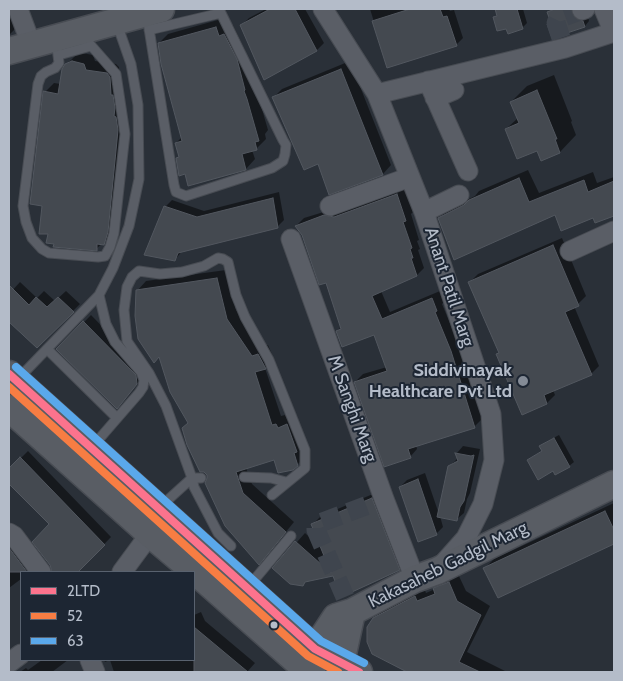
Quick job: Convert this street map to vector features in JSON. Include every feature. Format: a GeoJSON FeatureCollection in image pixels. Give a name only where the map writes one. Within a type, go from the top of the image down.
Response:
{"type":"FeatureCollection","features":[{"type":"Feature","properties":{"kind":"main road"},"geometry":{"type":"LineString","coordinates":[[20,47],[57,46],[88,38],[116,21],[152,17]]}},
{"type":"Feature","properties":{"kind":"main road"},"geometry":{"type":"LineString","coordinates":[[12,378],[247,588],[312,664]]}},
{"type":"Feature","properties":{"kind":"main road"},"geometry":{"type":"LineString","coordinates":[[9,408],[150,534],[188,571]]}},
{"type":"Feature","properties":{"kind":"main road","name":"Kakasaheb Gadgil Marg"},"geometry":{"type":"LineString","coordinates":[[312,664],[336,617],[349,604],[426,575],[614,484]]}},
{"type":"Feature","properties":{"kind":"main road"},"geometry":{"type":"LineString","coordinates":[[200,583],[312,664],[350,668],[349,604]]}},
{"type":"Feature","properties":{"kind":"street"},"geometry":{"type":"LineString","coordinates":[[18,9],[20,47]]}},
{"type":"Feature","properties":{"kind":"street","name":"Anant Patil Marg"},"geometry":{"type":"LineString","coordinates":[[323,9],[377,94],[424,212],[491,414],[494,460],[483,504],[466,538],[426,575]]}},
{"type":"Feature","properties":{"kind":"street"},"geometry":{"type":"LineString","coordinates":[[432,90],[563,43],[614,32],[604,9]]}},
{"type":"Feature","properties":{"kind":"street"},"geometry":{"type":"LineString","coordinates":[[432,90],[468,171]]}},
{"type":"Feature","properties":{"kind":"street"},"geometry":{"type":"LineString","coordinates":[[377,94],[454,90]]}},
{"type":"Feature","properties":{"kind":"street"},"geometry":{"type":"LineString","coordinates":[[330,206],[410,177]]}},
{"type":"Feature","properties":{"kind":"street"},"geometry":{"type":"LineString","coordinates":[[424,212],[459,195]]}},
{"type":"Feature","properties":{"kind":"street"},"geometry":{"type":"LineString","coordinates":[[570,251],[614,230]]}},
{"type":"Feature","properties":{"kind":"street","name":"M Sanghi Marg"},"geometry":{"type":"LineString","coordinates":[[291,239],[380,500],[426,575]]}},
{"type":"Feature","properties":{"kind":"street"},"geometry":{"type":"LineString","coordinates":[[9,533],[14,536],[40,571]]}},
{"type":"Feature","properties":{"kind":"street"},"geometry":{"type":"LineString","coordinates":[[123,571],[150,534]]}},
{"type":"Feature","properties":{"kind":"street"},"geometry":{"type":"LineString","coordinates":[[9,663],[20,655]]}},
{"type":"Feature","properties":{"kind":"lane"},"geometry":{"type":"LineString","coordinates":[[220,11],[286,145],[283,161],[272,168],[186,196],[176,192],[152,17],[220,11]]}},
{"type":"Feature","properties":{"kind":"lane"},"geometry":{"type":"LineString","coordinates":[[12,378],[47,349],[99,295],[113,268],[129,226],[140,179],[138,105],[131,64],[116,21]]}},
{"type":"Feature","properties":{"kind":"lane"},"geometry":{"type":"LineString","coordinates":[[57,46],[59,63],[55,68],[41,76],[38,84],[23,206],[26,222],[32,238],[42,249],[49,253],[98,258],[105,256],[114,233],[125,134],[116,74],[88,38]]}},
{"type":"Feature","properties":{"kind":"lane"},"geometry":{"type":"LineString","coordinates":[[231,546],[218,533],[194,488],[196,478],[166,406],[149,373],[127,341],[124,310],[127,287],[132,277],[139,270],[160,274],[182,272],[204,266],[218,258],[224,258],[228,262],[236,295],[245,317],[268,360],[305,450],[305,468],[272,495]]}},
{"type":"Feature","properties":{"kind":"lane"},"geometry":{"type":"LineString","coordinates":[[91,448],[139,393],[143,387],[144,380],[141,372],[115,342],[106,324],[99,295]]}},
{"type":"Feature","properties":{"kind":"lane"},"geometry":{"type":"LineString","coordinates":[[47,349],[117,418]]}},
{"type":"Feature","properties":{"kind":"lane"},"geometry":{"type":"LineString","coordinates":[[244,477],[271,478],[286,482]]}},
{"type":"Feature","properties":{"kind":"lane"},"geometry":{"type":"LineString","coordinates":[[158,508],[196,478]]}},
{"type":"Feature","properties":{"kind":"lane"},"geometry":{"type":"LineString","coordinates":[[247,588],[291,536]]}},
{"type":"Feature","properties":{"kind":"building"},"geometry":{"type":"Polygon","coordinates":[[[270,9],[295,9],[317,51],[264,80],[240,25],[270,9]]]}},
{"type":"Feature","properties":{"kind":"building"},"geometry":{"type":"Polygon","coordinates":[[[410,9],[440,9],[443,17],[447,16],[457,46],[387,68],[372,21],[410,9]]]}},
{"type":"Feature","properties":{"kind":"building"},"geometry":{"type":"Polygon","coordinates":[[[495,9],[517,9],[523,29],[508,34],[506,29],[497,31],[493,17],[497,16],[495,9]]]}},
{"type":"Feature","properties":{"kind":"building"},"geometry":{"type":"Polygon","coordinates":[[[555,9],[571,9],[574,18],[583,21],[585,27],[552,38],[547,24],[551,23],[547,12],[555,9]]]}},
{"type":"Feature","properties":{"kind":"building"},"geometry":{"type":"Polygon","coordinates":[[[216,27],[219,36],[224,34],[237,59],[244,91],[259,141],[255,142],[257,150],[242,154],[246,170],[188,186],[185,174],[179,176],[176,158],[179,157],[175,143],[182,141],[161,64],[158,43],[216,27]]]}},
{"type":"Feature","properties":{"kind":"building"},"geometry":{"type":"Polygon","coordinates":[[[72,61],[84,64],[86,70],[107,73],[110,77],[111,95],[113,95],[115,108],[114,116],[116,117],[118,130],[108,232],[104,245],[97,244],[97,251],[53,247],[54,244],[46,243],[48,234],[39,234],[42,206],[30,204],[43,91],[58,94],[62,69],[65,64],[72,61]]]}},
{"type":"Feature","properties":{"kind":"building"},"geometry":{"type":"Polygon","coordinates":[[[341,69],[383,175],[329,195],[318,164],[304,170],[272,97],[341,69]]]}},
{"type":"Feature","properties":{"kind":"building"},"geometry":{"type":"Polygon","coordinates":[[[537,90],[557,139],[555,139],[560,153],[541,161],[537,151],[517,159],[505,129],[519,123],[510,102],[537,90]]]}},
{"type":"Feature","properties":{"kind":"building"},"geometry":{"type":"Polygon","coordinates":[[[519,178],[529,202],[584,180],[588,192],[614,181],[614,216],[595,223],[593,218],[561,231],[555,215],[454,260],[438,218],[464,205],[469,200],[519,178]]]}},
{"type":"Feature","properties":{"kind":"building"},"geometry":{"type":"Polygon","coordinates":[[[397,194],[406,221],[403,222],[412,248],[410,249],[413,258],[411,258],[417,276],[372,296],[382,319],[432,298],[437,311],[435,312],[451,351],[475,428],[408,449],[411,458],[384,467],[354,382],[387,371],[374,335],[342,347],[336,331],[341,329],[326,283],[319,285],[302,235],[295,226],[324,215],[334,217],[397,194]]]}},
{"type":"Feature","properties":{"kind":"building"},"geometry":{"type":"Polygon","coordinates":[[[273,198],[278,228],[178,253],[175,261],[144,255],[164,206],[197,217],[273,198]]]}},
{"type":"Feature","properties":{"kind":"building"},"geometry":{"type":"Polygon","coordinates":[[[553,245],[579,306],[565,312],[592,375],[544,395],[547,404],[522,415],[496,354],[499,353],[468,282],[553,245]]]}},
{"type":"Feature","properties":{"kind":"building"},"geometry":{"type":"Polygon","coordinates":[[[217,278],[227,319],[252,356],[258,354],[266,369],[255,372],[272,425],[276,424],[278,428],[287,424],[297,452],[294,453],[298,466],[293,470],[278,473],[274,460],[236,472],[243,493],[286,532],[259,565],[225,526],[205,483],[207,475],[204,472],[200,472],[187,445],[182,428],[188,423],[170,392],[159,357],[154,363],[138,339],[135,316],[136,290],[217,278]]]}},
{"type":"Feature","properties":{"kind":"building"},"geometry":{"type":"Polygon","coordinates":[[[9,285],[29,305],[36,297],[47,307],[58,297],[74,312],[37,348],[9,322],[9,285]]]}},
{"type":"Feature","properties":{"kind":"building"},"geometry":{"type":"Polygon","coordinates":[[[83,321],[136,375],[137,384],[117,409],[56,349],[83,321]]]}},
{"type":"Feature","properties":{"kind":"building"},"geometry":{"type":"Polygon","coordinates":[[[554,438],[570,467],[555,475],[553,471],[538,480],[527,460],[542,451],[539,446],[554,438]]]}},
{"type":"Feature","properties":{"kind":"building"},"geometry":{"type":"Polygon","coordinates":[[[455,453],[474,455],[464,501],[460,507],[457,521],[437,517],[448,466],[458,461],[455,453]]]}},
{"type":"Feature","properties":{"kind":"building"},"geometry":{"type":"Polygon","coordinates":[[[20,457],[105,545],[79,571],[52,571],[50,565],[32,542],[49,524],[9,484],[9,468],[20,457]]]}},
{"type":"Feature","properties":{"kind":"building"},"geometry":{"type":"Polygon","coordinates":[[[418,479],[437,535],[418,542],[399,487],[418,479]]]}},
{"type":"Feature","properties":{"kind":"building"},"geometry":{"type":"Polygon","coordinates":[[[372,498],[400,570],[341,597],[333,576],[305,582],[303,586],[290,584],[272,568],[295,541],[331,573],[311,524],[372,498]]]}},
{"type":"Feature","properties":{"kind":"building"},"geometry":{"type":"Polygon","coordinates":[[[605,511],[614,530],[614,544],[498,598],[483,568],[605,511]]]}},
{"type":"Feature","properties":{"kind":"building"},"geometry":{"type":"Polygon","coordinates":[[[9,548],[26,571],[9,572],[9,548]]]}},
{"type":"Feature","properties":{"kind":"building"},"geometry":{"type":"Polygon","coordinates":[[[449,582],[457,601],[481,615],[459,662],[480,672],[407,672],[372,654],[367,642],[367,627],[373,618],[415,596],[417,601],[435,594],[433,588],[449,582]]]}},
{"type":"Feature","properties":{"kind":"building"},"geometry":{"type":"Polygon","coordinates":[[[195,628],[248,672],[194,672],[195,628]]]}},
{"type":"Feature","properties":{"kind":"tunnel"},"geometry":{"type":"LineString","coordinates":[[561,38],[556,23],[558,19],[582,10]]}},
{"type":"Feature","properties":{"kind":"tunnel"},"geometry":{"type":"LineString","coordinates":[[345,597],[316,527],[320,523],[376,502]]}},
{"type":"Feature","properties":{"kind":"transit line","name":"63"},"geometry":{"type":"LineString","coordinates":[[16,367],[321,641],[364,663]]}},
{"type":"Feature","properties":{"kind":"transit line","name":"2LTD"},"geometry":{"type":"LineString","coordinates":[[9,374],[315,649],[359,672]]}},
{"type":"Feature","properties":{"kind":"transit line","name":"52"},"geometry":{"type":"LineString","coordinates":[[9,387],[308,656],[338,672]]}},
{"type":"Feature","properties":{"kind":"place","name":"Siddivinayak Healthcare Pvt Ltd"},"geometry":{"type":"Point","coordinates":[523,381]}}]}
